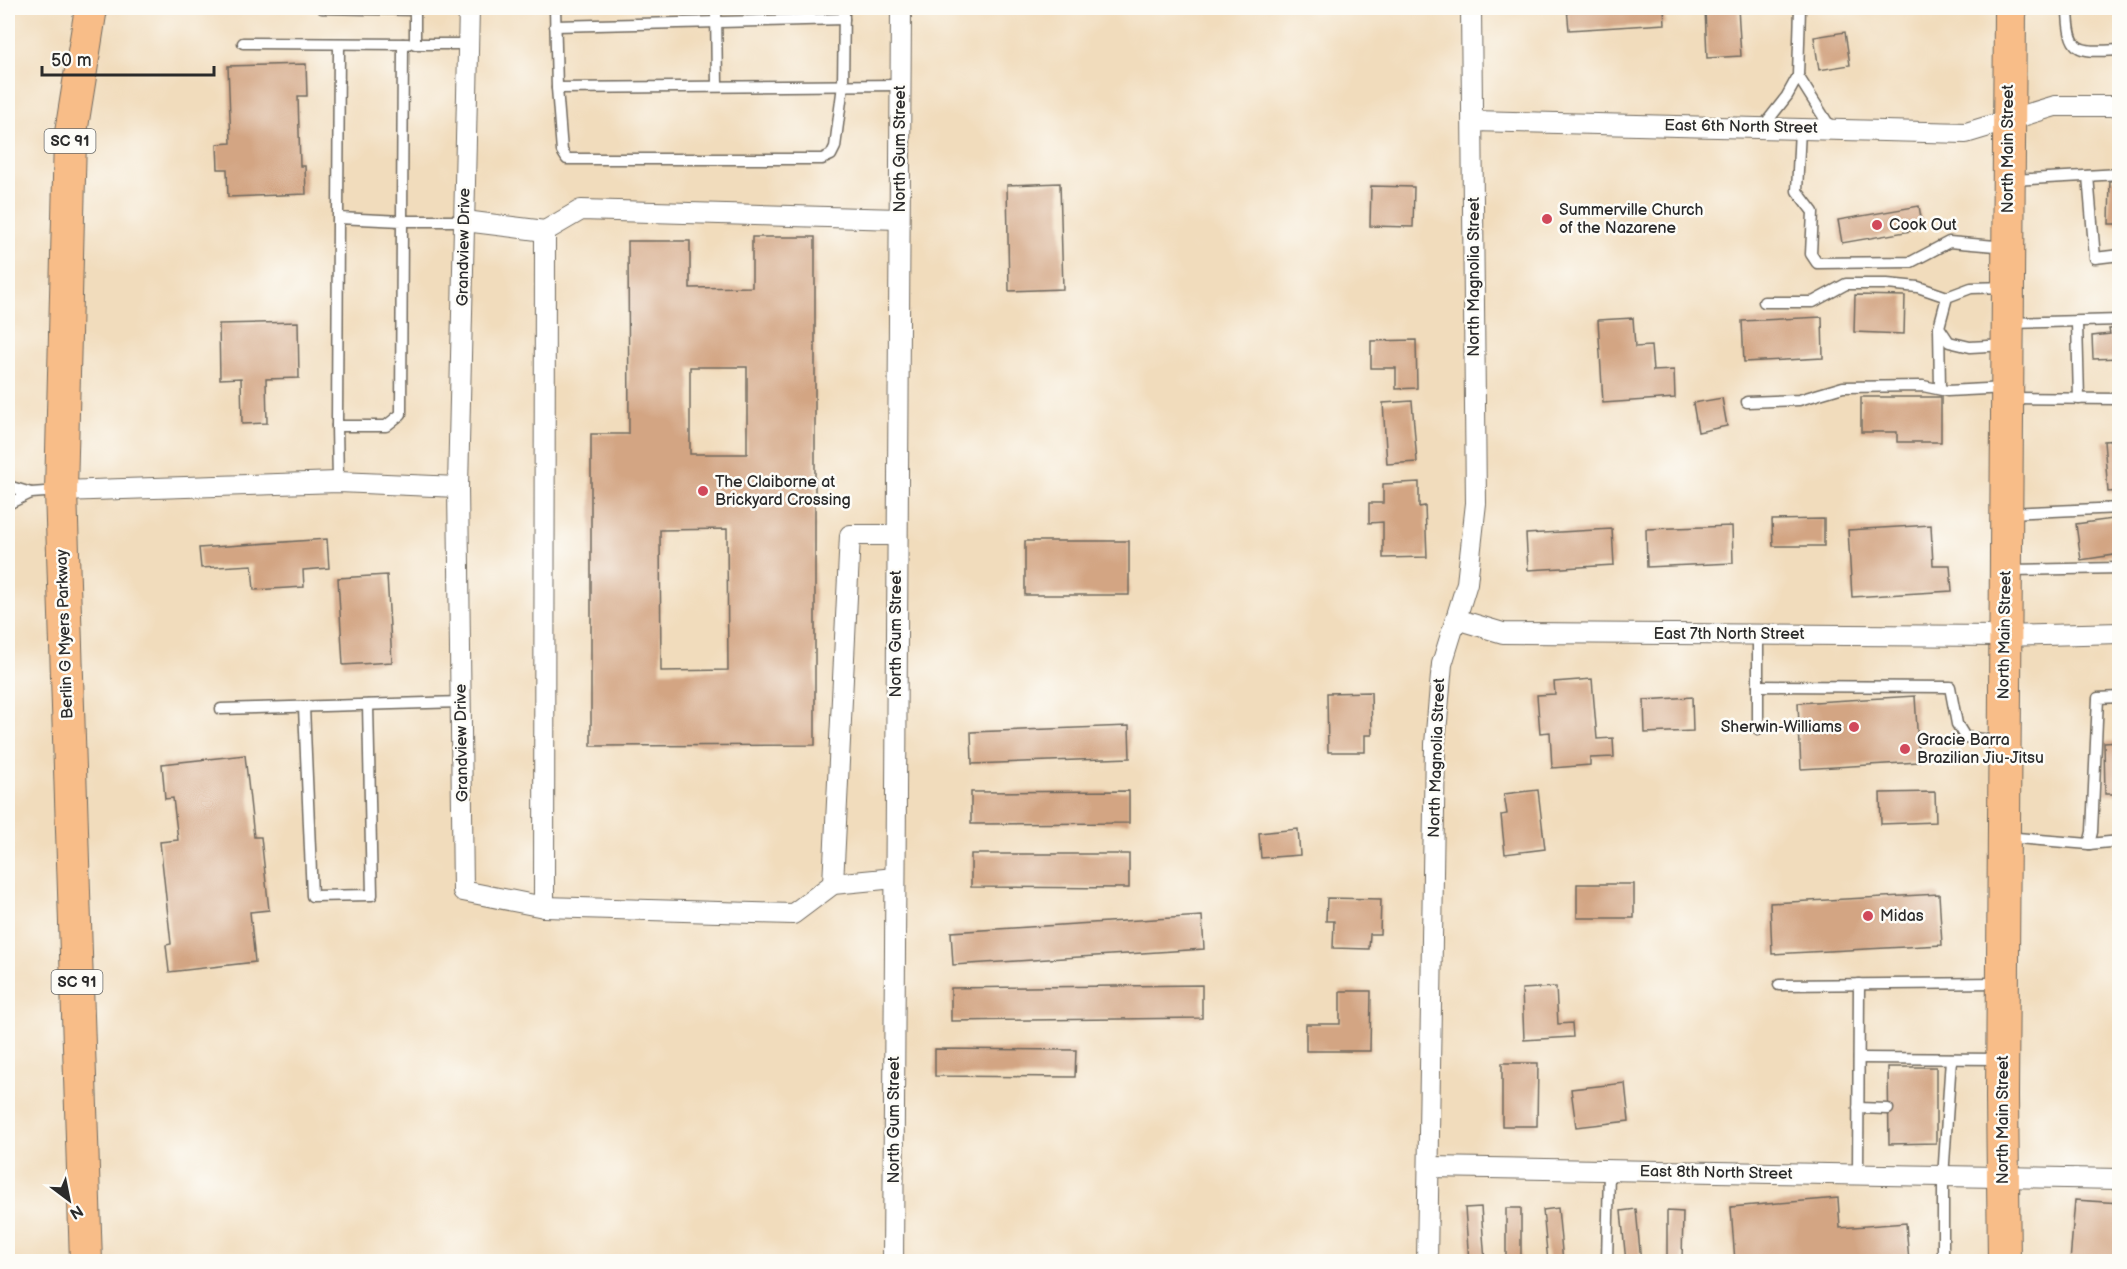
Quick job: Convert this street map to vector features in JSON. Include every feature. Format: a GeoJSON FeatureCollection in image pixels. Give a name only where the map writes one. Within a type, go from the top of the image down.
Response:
{"type":"FeatureCollection","features":[{"type":"Feature","properties":{"kind":"main road","name":"Berlin G Myers Parkway"},"geometry":{"type":"LineString","coordinates":[[86,1262],[46,492],[70,139],[91,8]]}},
{"type":"Feature","properties":{"kind":"main road","name":"North Main Street"},"geometry":{"type":"LineString","coordinates":[[2004,1262],[2002,1059],[2004,636],[2010,8]]}},
{"type":"Feature","properties":{"kind":"street","name":"Grandview Drive"},"geometry":{"type":"LineString","coordinates":[[469,8],[458,487],[463,891],[544,907]]}},
{"type":"Feature","properties":{"kind":"street","name":"North Gum Street"},"geometry":{"type":"LineString","coordinates":[[893,1262],[901,8]]}},
{"type":"Feature","properties":{"kind":"street","name":"North Magnolia Street"},"geometry":{"type":"LineString","coordinates":[[1427,1262],[1435,744],[1442,664],[1467,583],[1476,503],[1471,8]]}},
{"type":"Feature","properties":{"kind":"street","name":"East 6th North Street"},"geometry":{"type":"LineString","coordinates":[[1473,121],[1966,133],[2055,106],[2120,106]]}},
{"type":"Feature","properties":{"kind":"street"},"geometry":{"type":"LineString","coordinates":[[465,221],[545,231],[581,210],[899,219]]}},
{"type":"Feature","properties":{"kind":"street"},"geometry":{"type":"LineString","coordinates":[[545,231],[544,907],[793,914],[833,884],[895,878]]}},
{"type":"Feature","properties":{"kind":"street"},"geometry":{"type":"LineString","coordinates":[[46,492],[338,482],[458,487]]}},
{"type":"Feature","properties":{"kind":"street"},"geometry":{"type":"LineString","coordinates":[[833,884],[850,535],[897,535]]}},
{"type":"Feature","properties":{"kind":"street","name":"East 7th North Street"},"geometry":{"type":"LineString","coordinates":[[1456,619],[1503,633],[2004,636],[2120,633]]}},
{"type":"Feature","properties":{"kind":"street","name":"East 8th North Street"},"geometry":{"type":"LineString","coordinates":[[1429,1167],[1943,1178],[2120,1179]]}},
{"type":"Feature","properties":{"kind":"lane"},"geometry":{"type":"LineString","coordinates":[[322,8],[414,9],[409,44],[402,221],[401,414],[386,426],[337,426]]}},
{"type":"Feature","properties":{"kind":"lane"},"geometry":{"type":"LineString","coordinates":[[555,8],[555,26],[557,88],[562,151],[567,159],[822,159],[831,155],[835,147],[843,85],[844,13],[716,23],[555,26]]}},
{"type":"Feature","properties":{"kind":"lane"},"geometry":{"type":"LineString","coordinates":[[716,8],[717,86]]}},
{"type":"Feature","properties":{"kind":"lane"},"geometry":{"type":"LineString","coordinates":[[1762,128],[1787,96],[1798,76],[1800,8]]}},
{"type":"Feature","properties":{"kind":"lane"},"geometry":{"type":"LineString","coordinates":[[2068,8],[2070,40],[2077,47],[2090,51],[2120,50]]}},
{"type":"Feature","properties":{"kind":"lane"},"geometry":{"type":"LineString","coordinates":[[243,43],[468,44]]}},
{"type":"Feature","properties":{"kind":"lane"},"geometry":{"type":"LineString","coordinates":[[338,482],[339,44]]}},
{"type":"Feature","properties":{"kind":"lane"},"geometry":{"type":"LineString","coordinates":[[1798,76],[1832,130]]}},
{"type":"Feature","properties":{"kind":"lane"},"geometry":{"type":"LineString","coordinates":[[557,88],[900,85]]}},
{"type":"Feature","properties":{"kind":"lane"},"geometry":{"type":"LineString","coordinates":[[1800,129],[1797,191],[1813,212],[1811,254],[1817,263],[1911,262],[1949,242],[2007,248]]}},
{"type":"Feature","properties":{"kind":"lane"},"geometry":{"type":"LineString","coordinates":[[2008,180],[2120,174]]}},
{"type":"Feature","properties":{"kind":"lane"},"geometry":{"type":"LineString","coordinates":[[2088,176],[2095,258],[2120,255]]}},
{"type":"Feature","properties":{"kind":"lane"},"geometry":{"type":"LineString","coordinates":[[338,218],[465,221]]}},
{"type":"Feature","properties":{"kind":"lane"},"geometry":{"type":"LineString","coordinates":[[1764,302],[1813,302],[1846,284],[1908,286],[1947,297],[1971,288],[2007,287]]}},
{"type":"Feature","properties":{"kind":"lane"},"geometry":{"type":"LineString","coordinates":[[1940,389],[1939,327],[1947,297]]}},
{"type":"Feature","properties":{"kind":"lane"},"geometry":{"type":"LineString","coordinates":[[1939,327],[1949,342],[1970,347],[2007,334],[2077,323],[2120,320]]}},
{"type":"Feature","properties":{"kind":"lane"},"geometry":{"type":"LineString","coordinates":[[2077,323],[2079,399]]}},
{"type":"Feature","properties":{"kind":"lane"},"geometry":{"type":"LineString","coordinates":[[1747,402],[1799,400],[1843,387],[1923,386],[2079,399],[2120,399]]}},
{"type":"Feature","properties":{"kind":"lane"},"geometry":{"type":"LineString","coordinates":[[8,486],[46,492]]}},
{"type":"Feature","properties":{"kind":"lane"},"geometry":{"type":"LineString","coordinates":[[8,504],[46,492]]}},
{"type":"Feature","properties":{"kind":"lane"},"geometry":{"type":"LineString","coordinates":[[2005,513],[2120,508]]}},
{"type":"Feature","properties":{"kind":"lane"},"geometry":{"type":"LineString","coordinates":[[2006,570],[2120,568]]}},
{"type":"Feature","properties":{"kind":"lane"},"geometry":{"type":"LineString","coordinates":[[1758,634],[1758,729]]}},
{"type":"Feature","properties":{"kind":"lane"},"geometry":{"type":"LineString","coordinates":[[1758,686],[1950,687],[1957,724],[1965,737],[2004,742]]}},
{"type":"Feature","properties":{"kind":"lane"},"geometry":{"type":"LineString","coordinates":[[2089,844],[2092,832],[2097,698],[2120,697]]}},
{"type":"Feature","properties":{"kind":"lane"},"geometry":{"type":"LineString","coordinates":[[221,709],[461,702]]}},
{"type":"Feature","properties":{"kind":"lane"},"geometry":{"type":"LineString","coordinates":[[304,706],[312,896],[372,894],[368,705]]}},
{"type":"Feature","properties":{"kind":"lane"},"geometry":{"type":"LineString","coordinates":[[2004,837],[2089,844],[2120,841]]}},
{"type":"Feature","properties":{"kind":"lane"},"geometry":{"type":"LineString","coordinates":[[1779,985],[2003,983]]}},
{"type":"Feature","properties":{"kind":"lane"},"geometry":{"type":"LineString","coordinates":[[1858,1176],[1859,984]]}},
{"type":"Feature","properties":{"kind":"lane"},"geometry":{"type":"LineString","coordinates":[[1859,1058],[2002,1059]]}},
{"type":"Feature","properties":{"kind":"lane"},"geometry":{"type":"LineString","coordinates":[[1944,1262],[1942,1110],[1951,1059]]}},
{"type":"Feature","properties":{"kind":"lane"},"geometry":{"type":"LineString","coordinates":[[1858,1108],[1888,1109]]}},
{"type":"Feature","properties":{"kind":"lane"},"geometry":{"type":"LineString","coordinates":[[1607,1262],[1610,1170]]}},
{"type":"Feature","properties":{"kind":"building"},"geometry":{"type":"Polygon","coordinates":[[[1567,8],[1664,8],[1665,24],[1569,30],[1567,8]]]}},
{"type":"Feature","properties":{"kind":"building"},"geometry":{"type":"Polygon","coordinates":[[[1705,8],[1738,8],[1741,56],[1707,58],[1705,8]]]}},
{"type":"Feature","properties":{"kind":"building"},"geometry":{"type":"Polygon","coordinates":[[[1845,32],[1850,65],[1819,70],[1814,37],[1845,32]]]}},
{"type":"Feature","properties":{"kind":"building"},"geometry":{"type":"Polygon","coordinates":[[[306,64],[307,96],[298,96],[300,166],[305,166],[306,194],[228,197],[227,169],[218,169],[217,144],[231,143],[228,66],[306,64]]]}},
{"type":"Feature","properties":{"kind":"building"},"geometry":{"type":"Polygon","coordinates":[[[2110,179],[2120,179],[2120,224],[2109,224],[2110,179]]]}},
{"type":"Feature","properties":{"kind":"building"},"geometry":{"type":"Polygon","coordinates":[[[1060,183],[1063,289],[1009,291],[1007,185],[1060,183]]]}},
{"type":"Feature","properties":{"kind":"building"},"geometry":{"type":"Polygon","coordinates":[[[1371,186],[1414,187],[1413,227],[1370,226],[1371,186]]]}},
{"type":"Feature","properties":{"kind":"building"},"geometry":{"type":"Polygon","coordinates":[[[1919,206],[1923,229],[1842,243],[1838,220],[1919,206]]]}},
{"type":"Feature","properties":{"kind":"building","name":"The Claiborne at Brickyard Crossing"},"geometry":{"type":"Polygon","coordinates":[[[752,237],[815,237],[815,745],[591,746],[591,434],[629,434],[628,241],[690,241],[690,288],[752,287],[752,237]],[[690,367],[690,454],[747,454],[747,367],[690,367]],[[727,529],[660,530],[661,671],[728,670],[727,529]]]}},
{"type":"Feature","properties":{"kind":"building"},"geometry":{"type":"Polygon","coordinates":[[[1855,295],[1905,296],[1904,334],[1854,332],[1855,295]]]}},
{"type":"Feature","properties":{"kind":"building"},"geometry":{"type":"Polygon","coordinates":[[[1822,317],[1823,358],[1744,362],[1742,321],[1822,317]]]}},
{"type":"Feature","properties":{"kind":"building"},"geometry":{"type":"Polygon","coordinates":[[[1633,318],[1635,347],[1651,346],[1653,371],[1674,370],[1675,398],[1603,403],[1598,320],[1633,318]]]}},
{"type":"Feature","properties":{"kind":"building"},"geometry":{"type":"Polygon","coordinates":[[[298,322],[299,378],[266,379],[267,423],[242,424],[241,378],[220,379],[219,324],[298,322]]]}},
{"type":"Feature","properties":{"kind":"building"},"geometry":{"type":"Polygon","coordinates":[[[2120,328],[2120,358],[2093,359],[2092,336],[2110,334],[2109,329],[2120,328]]]}},
{"type":"Feature","properties":{"kind":"building"},"geometry":{"type":"Polygon","coordinates":[[[1416,340],[1417,388],[1396,389],[1396,368],[1371,368],[1371,341],[1416,340]]]}},
{"type":"Feature","properties":{"kind":"building"},"geometry":{"type":"Polygon","coordinates":[[[1861,397],[1941,397],[1941,442],[1897,442],[1897,432],[1861,432],[1861,397]]]}},
{"type":"Feature","properties":{"kind":"building"},"geometry":{"type":"Polygon","coordinates":[[[1722,398],[1727,426],[1698,432],[1693,403],[1722,398]]]}},
{"type":"Feature","properties":{"kind":"building"},"geometry":{"type":"Polygon","coordinates":[[[1412,401],[1417,462],[1387,464],[1383,403],[1412,401]]]}},
{"type":"Feature","properties":{"kind":"building"},"geometry":{"type":"Polygon","coordinates":[[[2120,440],[2120,491],[2108,492],[2104,441],[2120,440]]]}},
{"type":"Feature","properties":{"kind":"building"},"geometry":{"type":"Polygon","coordinates":[[[1419,482],[1419,507],[1425,506],[1427,557],[1383,558],[1383,522],[1369,523],[1369,503],[1383,503],[1383,484],[1419,482]]]}},
{"type":"Feature","properties":{"kind":"building"},"geometry":{"type":"Polygon","coordinates":[[[2120,518],[2120,554],[2081,560],[2076,524],[2120,518]]]}},
{"type":"Feature","properties":{"kind":"building"},"geometry":{"type":"Polygon","coordinates":[[[1824,519],[1824,546],[1773,546],[1772,520],[1824,519]]]}},
{"type":"Feature","properties":{"kind":"building"},"geometry":{"type":"Polygon","coordinates":[[[1931,525],[1933,565],[1950,565],[1952,591],[1852,597],[1848,530],[1931,525]]]}},
{"type":"Feature","properties":{"kind":"building"},"geometry":{"type":"Polygon","coordinates":[[[1732,526],[1733,563],[1647,567],[1646,529],[1732,526]]]}},
{"type":"Feature","properties":{"kind":"building"},"geometry":{"type":"Polygon","coordinates":[[[1612,529],[1614,565],[1528,570],[1526,534],[1612,529]]]}},
{"type":"Feature","properties":{"kind":"building"},"geometry":{"type":"Polygon","coordinates":[[[327,539],[329,568],[303,570],[304,587],[254,590],[252,565],[201,568],[199,548],[327,539]]]}},
{"type":"Feature","properties":{"kind":"building"},"geometry":{"type":"Polygon","coordinates":[[[1025,541],[1129,541],[1129,595],[1025,595],[1025,541]]]}},
{"type":"Feature","properties":{"kind":"building"},"geometry":{"type":"Polygon","coordinates":[[[387,575],[392,662],[343,665],[338,578],[387,575]]]}},
{"type":"Feature","properties":{"kind":"building"},"geometry":{"type":"Polygon","coordinates":[[[1592,679],[1597,739],[1613,738],[1614,757],[1590,758],[1590,765],[1552,768],[1550,732],[1540,733],[1537,695],[1555,694],[1554,682],[1592,679]]]}},
{"type":"Feature","properties":{"kind":"building"},"geometry":{"type":"Polygon","coordinates":[[[1371,692],[1372,735],[1365,735],[1365,752],[1328,752],[1327,693],[1371,692]]]}},
{"type":"Feature","properties":{"kind":"building"},"geometry":{"type":"Polygon","coordinates":[[[1915,696],[1919,762],[1801,769],[1798,703],[1915,696]]]}},
{"type":"Feature","properties":{"kind":"building"},"geometry":{"type":"Polygon","coordinates":[[[1692,697],[1693,731],[1645,733],[1644,700],[1692,697]]]}},
{"type":"Feature","properties":{"kind":"building"},"geometry":{"type":"Polygon","coordinates":[[[1129,726],[1130,758],[972,764],[971,732],[1129,726]]]}},
{"type":"Feature","properties":{"kind":"building"},"geometry":{"type":"Polygon","coordinates":[[[2120,741],[2120,794],[2105,794],[2104,742],[2120,741]]]}},
{"type":"Feature","properties":{"kind":"building"},"geometry":{"type":"Polygon","coordinates":[[[245,755],[254,837],[261,837],[269,910],[250,912],[255,962],[169,972],[166,945],[171,944],[160,842],[178,840],[173,798],[165,799],[162,764],[245,755]]]}},
{"type":"Feature","properties":{"kind":"building"},"geometry":{"type":"Polygon","coordinates":[[[1538,790],[1545,849],[1505,854],[1501,815],[1507,814],[1504,794],[1538,790]]]}},
{"type":"Feature","properties":{"kind":"building"},"geometry":{"type":"Polygon","coordinates":[[[1129,791],[1129,823],[971,824],[971,792],[1129,791]]]}},
{"type":"Feature","properties":{"kind":"building"},"geometry":{"type":"Polygon","coordinates":[[[1935,792],[1936,822],[1881,824],[1880,793],[1935,792]]]}},
{"type":"Feature","properties":{"kind":"building"},"geometry":{"type":"Polygon","coordinates":[[[1298,829],[1300,855],[1261,858],[1259,833],[1298,829]]]}},
{"type":"Feature","properties":{"kind":"building"},"geometry":{"type":"Polygon","coordinates":[[[971,854],[1129,854],[1129,888],[971,887],[971,854]]]}},
{"type":"Feature","properties":{"kind":"building"},"geometry":{"type":"Polygon","coordinates":[[[1577,884],[1634,884],[1634,918],[1577,918],[1577,884]]]}},
{"type":"Feature","properties":{"kind":"building"},"geometry":{"type":"Polygon","coordinates":[[[1939,894],[1942,945],[1772,954],[1770,903],[1939,894]]]}},
{"type":"Feature","properties":{"kind":"building"},"geometry":{"type":"Polygon","coordinates":[[[1327,898],[1381,899],[1380,934],[1370,934],[1369,949],[1333,948],[1334,921],[1326,921],[1327,898]]]}},
{"type":"Feature","properties":{"kind":"building"},"geometry":{"type":"Polygon","coordinates":[[[1202,916],[1204,949],[953,965],[951,932],[1202,916]]]}},
{"type":"Feature","properties":{"kind":"building"},"geometry":{"type":"Polygon","coordinates":[[[1202,985],[1202,1018],[951,1021],[951,988],[1202,985]]]}},
{"type":"Feature","properties":{"kind":"building"},"geometry":{"type":"Polygon","coordinates":[[[1556,987],[1558,1024],[1572,1023],[1573,1037],[1524,1040],[1522,989],[1556,987]]]}},
{"type":"Feature","properties":{"kind":"building"},"geometry":{"type":"Polygon","coordinates":[[[1340,991],[1371,991],[1370,1051],[1306,1051],[1306,1024],[1340,1024],[1340,991]]]}},
{"type":"Feature","properties":{"kind":"building"},"geometry":{"type":"Polygon","coordinates":[[[935,1049],[1076,1050],[1075,1077],[935,1076],[935,1049]]]}},
{"type":"Feature","properties":{"kind":"building"},"geometry":{"type":"Polygon","coordinates":[[[1502,1063],[1538,1063],[1537,1126],[1502,1126],[1502,1063]]]}},
{"type":"Feature","properties":{"kind":"building"},"geometry":{"type":"Polygon","coordinates":[[[1888,1067],[1936,1067],[1936,1143],[1889,1144],[1888,1067]]]}},
{"type":"Feature","properties":{"kind":"building"},"geometry":{"type":"Polygon","coordinates":[[[1625,1083],[1629,1121],[1576,1127],[1571,1089],[1625,1083]]]}},
{"type":"Feature","properties":{"kind":"building"},"geometry":{"type":"Polygon","coordinates":[[[1838,1198],[1840,1228],[1906,1223],[1909,1262],[1735,1262],[1731,1207],[1838,1198]]]}},
{"type":"Feature","properties":{"kind":"building"},"geometry":{"type":"Polygon","coordinates":[[[2075,1200],[2120,1203],[2120,1262],[2070,1262],[2075,1200]]]}},
{"type":"Feature","properties":{"kind":"building"},"geometry":{"type":"Polygon","coordinates":[[[1481,1207],[1485,1262],[1469,1262],[1465,1208],[1481,1207]]]}},
{"type":"Feature","properties":{"kind":"building"},"geometry":{"type":"Polygon","coordinates":[[[1506,1208],[1521,1208],[1521,1259],[1506,1259],[1506,1208]]]}},
{"type":"Feature","properties":{"kind":"building"},"geometry":{"type":"Polygon","coordinates":[[[1558,1208],[1563,1262],[1548,1262],[1543,1210],[1558,1208]]]}},
{"type":"Feature","properties":{"kind":"building"},"geometry":{"type":"Polygon","coordinates":[[[1636,1209],[1641,1262],[1626,1262],[1621,1211],[1636,1209]]]}},
{"type":"Feature","properties":{"kind":"building"},"geometry":{"type":"Polygon","coordinates":[[[1667,1211],[1683,1212],[1682,1262],[1667,1262],[1667,1211]]]}},
{"type":"Feature","properties":{"kind":"place","name":"Summerville Church of the Nazarene"},"geometry":{"type":"Point","coordinates":[1547,219]}},
{"type":"Feature","properties":{"kind":"place","name":"Cook Out"},"geometry":{"type":"Point","coordinates":[1877,225]}},
{"type":"Feature","properties":{"kind":"place","name":"The Claiborne at Brickyard Crossing"},"geometry":{"type":"Point","coordinates":[703,491]}},
{"type":"Feature","properties":{"kind":"place","name":"Sherwin-Williams"},"geometry":{"type":"Point","coordinates":[1854,727]}},
{"type":"Feature","properties":{"kind":"place","name":"Gracie Barra Brazilian Jiu-Jitsu"},"geometry":{"type":"Point","coordinates":[1905,749]}},
{"type":"Feature","properties":{"kind":"place","name":"Midas"},"geometry":{"type":"Point","coordinates":[1868,916]}}]}
